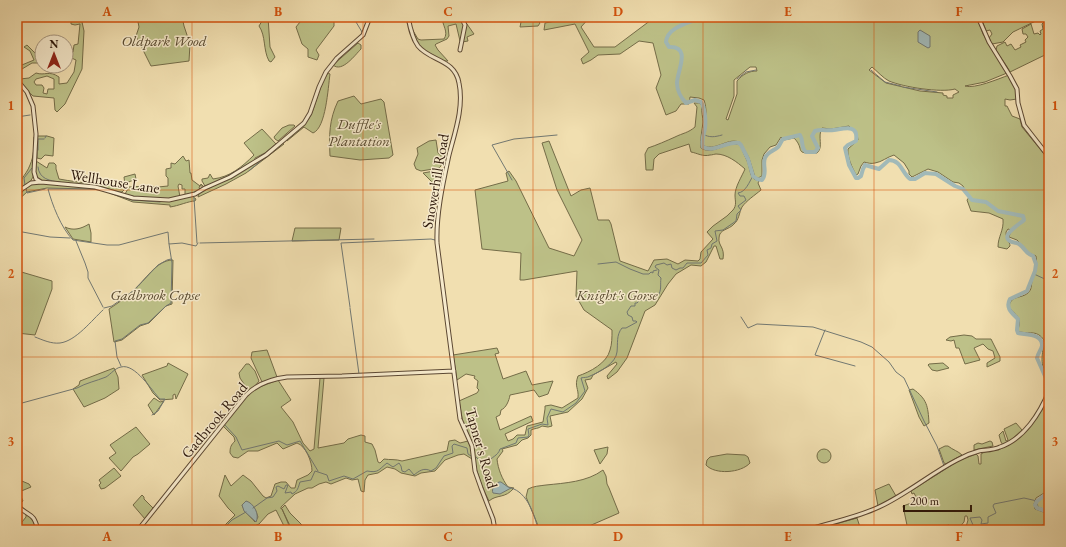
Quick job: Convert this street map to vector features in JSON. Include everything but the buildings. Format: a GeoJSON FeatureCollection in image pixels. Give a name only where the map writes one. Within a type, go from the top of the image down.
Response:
{"type":"FeatureCollection","features":[{"type":"Feature","properties":{"kind":"street","name":"Wellhouse Lane"},"geometry":{"type":"LineString","coordinates":[[31,183],[41,182],[95,186],[133,198],[164,201],[195,194],[230,177],[266,155],[304,123],[310,113],[326,72],[338,58],[363,35],[370,17]]}},
{"type":"Feature","properties":{"kind":"street","name":"Snowerhill Road"},"geometry":{"type":"LineString","coordinates":[[408,17],[410,28],[417,45],[422,50],[451,67],[457,77],[460,91],[458,121],[446,168],[437,233],[454,371]]}},
{"type":"Feature","properties":{"kind":"street"},"geometry":{"type":"LineString","coordinates":[[460,50],[465,25],[461,17]]}},
{"type":"Feature","properties":{"kind":"street"},"geometry":{"type":"LineString","coordinates":[[978,17],[989,42],[1017,89],[1018,103],[1024,125],[1049,157]]}},
{"type":"Feature","properties":{"kind":"street"},"geometry":{"type":"LineString","coordinates":[[17,80],[29,96],[33,106],[36,134],[34,176],[31,183],[22,189],[17,195]]}},
{"type":"Feature","properties":{"kind":"street"},"geometry":{"type":"LineString","coordinates":[[34,176],[41,182]]}},
{"type":"Feature","properties":{"kind":"street","name":"Gadbrook Road"},"geometry":{"type":"LineString","coordinates":[[138,530],[243,398],[250,391],[261,384],[287,377],[454,371]]}},
{"type":"Feature","properties":{"kind":"street","name":"Tapner's Road"},"geometry":{"type":"LineString","coordinates":[[454,371],[460,419],[472,446],[475,471],[493,519],[495,530]]}},
{"type":"Feature","properties":{"kind":"street"},"geometry":{"type":"LineString","coordinates":[[807,530],[868,512],[903,494],[963,457],[974,452],[1005,445],[1020,435],[1031,423],[1045,402],[1049,392]]}},
{"type":"Feature","properties":{"kind":"street"},"geometry":{"type":"LineString","coordinates":[[17,499],[18,506],[32,514],[38,530]]}},
{"type":"Feature","properties":{"kind":"green space"},"geometry":{"type":"Polygon","coordinates":[[[77,17],[82,17],[84,31],[82,69],[65,104],[57,112],[55,110],[54,98],[33,96],[21,84],[17,75],[20,79],[29,78],[35,74],[52,74],[59,77],[59,84],[67,83],[74,74],[76,60],[74,59],[74,45],[78,44],[80,24],[71,24],[71,21],[77,17]],[[47,76],[36,79],[34,82],[36,85],[42,85],[44,88],[43,93],[47,94],[48,89],[54,89],[54,79],[47,76]]]}},
{"type":"Feature","properties":{"kind":"green space","name":"Oldpark Wood"},"geometry":{"type":"Polygon","coordinates":[[[137,17],[182,17],[190,44],[189,61],[151,66],[136,36],[139,27],[137,17]]]}},
{"type":"Feature","properties":{"kind":"green space"},"geometry":{"type":"Polygon","coordinates":[[[261,17],[268,17],[270,47],[275,57],[271,62],[267,57],[263,34],[259,26],[262,21],[261,17]]]}},
{"type":"Feature","properties":{"kind":"green space"},"geometry":{"type":"Polygon","coordinates":[[[299,17],[334,17],[334,26],[316,50],[319,55],[317,60],[308,57],[308,49],[302,44],[296,27],[300,22],[299,17]]]}},
{"type":"Feature","properties":{"kind":"green space"},"geometry":{"type":"Polygon","coordinates":[[[442,17],[462,17],[474,34],[467,37],[468,41],[462,42],[460,41],[456,24],[448,26],[449,36],[447,39],[435,45],[448,61],[444,61],[423,49],[417,42],[412,29],[418,39],[421,40],[444,39],[446,31],[442,17]]]}},
{"type":"Feature","properties":{"kind":"green space"},"geometry":{"type":"Polygon","coordinates":[[[522,17],[534,17],[540,23],[538,26],[520,27],[522,17]]]}},
{"type":"Feature","properties":{"kind":"green space"},"geometry":{"type":"Polygon","coordinates":[[[577,17],[590,17],[581,27],[594,47],[615,47],[655,17],[977,17],[983,34],[1007,73],[985,82],[965,86],[969,87],[980,85],[1009,75],[1015,87],[1017,99],[1005,99],[1005,106],[1007,106],[1012,116],[1020,119],[1022,127],[1049,160],[1049,378],[1042,364],[1044,340],[1039,335],[1034,333],[1020,332],[1018,330],[1019,319],[1009,307],[1011,301],[1025,295],[1030,290],[1036,267],[1036,256],[1029,253],[1017,240],[1009,237],[1011,230],[1008,229],[1006,234],[1010,246],[1007,249],[998,247],[1003,227],[1003,219],[989,213],[971,211],[967,200],[970,196],[959,183],[953,182],[938,172],[928,169],[912,177],[904,163],[894,155],[878,162],[864,162],[856,175],[849,159],[848,149],[858,140],[857,134],[849,126],[831,129],[822,128],[820,135],[820,148],[817,153],[802,152],[794,138],[784,140],[781,137],[776,145],[770,147],[764,154],[762,160],[762,176],[758,178],[755,177],[749,158],[741,143],[732,141],[714,147],[704,146],[703,139],[706,127],[706,106],[704,100],[690,97],[689,104],[681,104],[676,111],[666,115],[656,88],[661,75],[653,43],[639,41],[620,54],[598,55],[583,64],[581,59],[589,52],[575,24],[544,30],[545,23],[577,17]],[[750,67],[734,80],[734,96],[726,119],[728,120],[737,94],[737,81],[746,73],[757,71],[756,67],[750,67]],[[872,67],[869,70],[886,83],[920,91],[943,93],[943,95],[947,96],[947,98],[953,98],[953,95],[959,92],[955,89],[932,90],[895,83],[887,80],[872,67]]]}},
{"type":"Feature","properties":{"kind":"green space"},"geometry":{"type":"Polygon","coordinates":[[[992,17],[1044,17],[1013,32],[1003,42],[992,44],[989,38],[992,34],[990,30],[986,31],[982,20],[992,17]]]}},
{"type":"Feature","properties":{"kind":"green space"},"geometry":{"type":"Polygon","coordinates":[[[1046,17],[1049,17],[1049,53],[1010,72],[996,50],[997,46],[1005,42],[1007,46],[1011,44],[1015,50],[1021,47],[1020,45],[1026,42],[1025,40],[1028,37],[1026,34],[1023,34],[1022,29],[1031,24],[1034,34],[1038,33],[1040,35],[1040,31],[1043,29],[1042,24],[1046,20],[1046,17]]]}},
{"type":"Feature","properties":{"kind":"green space"},"geometry":{"type":"Polygon","coordinates":[[[358,43],[361,45],[361,49],[348,62],[340,67],[333,65],[358,43]]]}},
{"type":"Feature","properties":{"kind":"green space"},"geometry":{"type":"Polygon","coordinates":[[[27,45],[34,52],[34,60],[30,51],[24,47],[27,45]]]}},
{"type":"Feature","properties":{"kind":"green space"},"geometry":{"type":"Polygon","coordinates":[[[34,60],[34,63],[17,72],[17,67],[34,60]]]}},
{"type":"Feature","properties":{"kind":"green space"},"geometry":{"type":"Polygon","coordinates":[[[328,73],[330,74],[326,107],[321,124],[313,133],[304,127],[287,141],[287,139],[309,119],[322,83],[328,73]]]}},
{"type":"Feature","properties":{"kind":"green space","name":"Duffle's Plantation"},"geometry":{"type":"Polygon","coordinates":[[[354,96],[361,104],[381,99],[384,102],[393,155],[389,158],[360,160],[330,156],[330,128],[335,108],[338,101],[354,96]]]}},
{"type":"Feature","properties":{"kind":"green space","name":"Knight's Gorse"},"geometry":{"type":"Polygon","coordinates":[[[694,103],[699,103],[702,106],[703,122],[701,148],[710,150],[730,144],[740,145],[748,163],[751,175],[754,179],[759,181],[758,183],[761,190],[748,200],[742,207],[736,222],[732,226],[722,231],[719,235],[719,243],[723,252],[723,259],[720,259],[716,246],[714,246],[706,262],[701,266],[691,265],[676,274],[655,305],[645,311],[627,358],[617,372],[608,379],[607,376],[617,364],[616,362],[593,375],[591,379],[585,380],[588,388],[582,399],[568,412],[550,416],[552,426],[542,426],[531,430],[531,435],[528,438],[522,440],[517,445],[502,449],[503,451],[497,459],[499,470],[508,487],[514,488],[507,494],[489,501],[476,468],[472,442],[463,423],[459,401],[477,393],[479,390],[477,388],[478,381],[474,378],[475,376],[466,374],[457,380],[453,355],[497,348],[499,353],[495,354],[503,379],[526,371],[532,385],[553,381],[548,394],[539,397],[534,390],[510,395],[506,406],[501,410],[500,415],[496,417],[500,430],[531,416],[533,421],[505,434],[508,441],[517,435],[525,435],[527,426],[543,422],[545,406],[551,405],[562,408],[578,398],[576,383],[578,376],[588,372],[602,363],[608,355],[611,348],[612,330],[584,310],[576,296],[577,271],[520,280],[521,253],[482,249],[475,190],[508,181],[506,173],[509,171],[516,181],[549,248],[574,256],[582,240],[557,190],[542,143],[549,141],[571,196],[581,190],[590,188],[598,220],[609,220],[620,261],[648,271],[654,260],[667,259],[678,264],[685,260],[698,261],[700,259],[701,252],[713,239],[707,232],[727,216],[734,208],[736,189],[745,169],[724,155],[716,154],[705,156],[691,152],[689,144],[659,154],[654,159],[653,170],[646,170],[645,154],[648,148],[688,132],[695,127],[697,107],[694,103]]]}},
{"type":"Feature","properties":{"kind":"green space"},"geometry":{"type":"Polygon","coordinates":[[[289,125],[295,126],[278,141],[275,139],[274,137],[282,128],[289,125]]]}},
{"type":"Feature","properties":{"kind":"green space"},"geometry":{"type":"Polygon","coordinates":[[[262,129],[276,144],[265,153],[255,158],[255,160],[231,175],[219,182],[205,186],[202,179],[208,178],[210,174],[213,179],[230,174],[254,155],[244,143],[262,129]]]}},
{"type":"Feature","properties":{"kind":"green space"},"geometry":{"type":"Polygon","coordinates":[[[37,136],[54,138],[53,156],[45,155],[41,159],[37,158],[37,136]]]}},
{"type":"Feature","properties":{"kind":"green space"},"geometry":{"type":"Polygon","coordinates":[[[35,137],[33,177],[30,182],[17,193],[18,185],[31,162],[34,151],[35,137]]]}},
{"type":"Feature","properties":{"kind":"green space"},"geometry":{"type":"Polygon","coordinates":[[[436,140],[438,153],[443,157],[441,166],[439,168],[421,171],[416,169],[414,164],[418,154],[417,148],[429,141],[436,140]]]}},
{"type":"Feature","properties":{"kind":"green space"},"geometry":{"type":"Polygon","coordinates":[[[282,143],[284,144],[246,173],[198,197],[199,193],[232,177],[282,143]]]}},
{"type":"Feature","properties":{"kind":"green space"},"geometry":{"type":"Polygon","coordinates":[[[183,156],[186,161],[189,160],[192,180],[200,186],[200,190],[195,193],[185,195],[185,189],[182,189],[182,185],[179,184],[180,197],[167,199],[152,199],[125,194],[129,187],[168,186],[166,169],[171,168],[171,163],[175,164],[183,156]]]}},
{"type":"Feature","properties":{"kind":"green space"},"geometry":{"type":"Polygon","coordinates":[[[36,161],[47,168],[49,163],[54,163],[56,165],[59,179],[92,184],[125,185],[126,188],[122,192],[119,192],[102,187],[42,181],[37,177],[35,172],[36,161]]]}},
{"type":"Feature","properties":{"kind":"green space"},"geometry":{"type":"Polygon","coordinates":[[[440,170],[435,184],[423,173],[440,170]]]}},
{"type":"Feature","properties":{"kind":"green space"},"geometry":{"type":"Polygon","coordinates":[[[135,174],[136,179],[126,183],[125,185],[124,177],[135,174]]]}},
{"type":"Feature","properties":{"kind":"green space"},"geometry":{"type":"Polygon","coordinates":[[[44,183],[103,189],[132,199],[164,201],[192,196],[196,199],[195,201],[170,207],[170,205],[133,202],[102,190],[47,188],[27,192],[17,201],[17,197],[29,185],[44,183]]]}},
{"type":"Feature","properties":{"kind":"green space"},"geometry":{"type":"Polygon","coordinates":[[[89,224],[91,242],[73,239],[65,227],[77,229],[89,224]]]}},
{"type":"Feature","properties":{"kind":"green space"},"geometry":{"type":"Polygon","coordinates":[[[295,228],[341,228],[339,240],[292,241],[295,228]]]}},
{"type":"Feature","properties":{"kind":"green space","name":"Gadbrook Copse"},"geometry":{"type":"Polygon","coordinates":[[[173,260],[172,304],[166,306],[149,323],[140,326],[122,340],[114,342],[109,309],[131,293],[161,263],[173,260]]]}},
{"type":"Feature","properties":{"kind":"green space"},"geometry":{"type":"Polygon","coordinates":[[[18,271],[52,281],[52,289],[35,335],[17,333],[18,271]]]}},
{"type":"Feature","properties":{"kind":"green space"},"geometry":{"type":"Polygon","coordinates":[[[964,335],[972,336],[976,339],[991,339],[1000,357],[1000,361],[987,367],[987,363],[995,358],[993,351],[988,349],[983,344],[974,348],[980,360],[965,364],[959,348],[956,348],[954,340],[946,340],[950,337],[964,335]]]}},
{"type":"Feature","properties":{"kind":"green space"},"geometry":{"type":"Polygon","coordinates":[[[267,350],[277,377],[262,382],[251,358],[252,352],[267,350]]]}},
{"type":"Feature","properties":{"kind":"green space"},"geometry":{"type":"Polygon","coordinates":[[[168,363],[188,374],[176,399],[175,394],[173,395],[173,399],[160,400],[153,393],[142,375],[167,366],[168,363]]]}},
{"type":"Feature","properties":{"kind":"green space"},"geometry":{"type":"Polygon","coordinates":[[[943,363],[949,368],[937,371],[932,370],[928,365],[929,364],[943,363]]]}},
{"type":"Feature","properties":{"kind":"green space"},"geometry":{"type":"Polygon","coordinates":[[[246,364],[249,364],[255,371],[259,381],[246,394],[244,384],[239,373],[246,364]]]}},
{"type":"Feature","properties":{"kind":"green space"},"geometry":{"type":"Polygon","coordinates":[[[114,368],[118,377],[119,389],[105,398],[84,407],[73,389],[79,385],[80,381],[114,368]]]}},
{"type":"Feature","properties":{"kind":"green space"},"geometry":{"type":"Polygon","coordinates":[[[320,378],[324,378],[318,448],[344,443],[348,439],[361,435],[365,436],[365,442],[372,444],[378,462],[380,463],[384,459],[402,461],[447,451],[449,441],[455,440],[460,443],[468,441],[472,451],[472,459],[464,454],[458,455],[445,460],[435,471],[421,473],[415,476],[401,473],[395,469],[387,467],[378,473],[368,475],[365,480],[364,492],[361,491],[358,479],[352,480],[346,478],[331,484],[326,482],[312,488],[308,488],[295,494],[281,507],[281,509],[285,505],[290,513],[307,530],[292,530],[282,509],[291,530],[286,530],[276,510],[268,514],[259,524],[246,530],[210,530],[221,529],[235,515],[219,496],[225,475],[231,486],[243,475],[251,481],[266,498],[271,496],[275,484],[286,482],[291,488],[295,488],[297,480],[308,475],[312,471],[311,463],[306,451],[297,443],[283,449],[277,443],[258,451],[248,451],[238,458],[233,457],[230,453],[231,446],[235,441],[234,437],[223,426],[238,406],[254,389],[278,380],[291,400],[281,407],[293,422],[303,443],[310,451],[314,449],[320,378]],[[246,501],[242,505],[255,522],[258,517],[255,509],[246,501]]]}},
{"type":"Feature","properties":{"kind":"green space"},"geometry":{"type":"Polygon","coordinates":[[[913,389],[926,403],[929,423],[924,426],[909,390],[913,389]]]}},
{"type":"Feature","properties":{"kind":"green space"},"geometry":{"type":"Polygon","coordinates":[[[1049,395],[1049,456],[1046,459],[1049,467],[1049,490],[1036,498],[1034,504],[1035,509],[1049,514],[1049,530],[958,530],[966,527],[968,520],[967,516],[965,516],[964,522],[957,530],[952,530],[949,525],[930,530],[908,530],[903,506],[914,502],[913,500],[916,497],[911,491],[958,461],[976,454],[978,456],[979,464],[981,464],[981,454],[997,450],[1010,444],[1024,433],[1036,419],[1049,395]]]}},
{"type":"Feature","properties":{"kind":"green space"},"geometry":{"type":"Polygon","coordinates":[[[154,398],[160,402],[164,401],[154,415],[148,405],[154,398]]]}},
{"type":"Feature","properties":{"kind":"green space"},"geometry":{"type":"Polygon","coordinates":[[[1016,423],[1022,430],[1003,445],[999,435],[1003,431],[1006,441],[1008,440],[1004,429],[1016,423]]]}},
{"type":"Feature","properties":{"kind":"green space"},"geometry":{"type":"Polygon","coordinates":[[[136,427],[150,444],[133,457],[121,471],[109,458],[116,453],[110,445],[136,427]]]}},
{"type":"Feature","properties":{"kind":"green space"},"geometry":{"type":"Polygon","coordinates":[[[990,441],[992,442],[993,446],[974,450],[974,445],[990,441]]]}},
{"type":"Feature","properties":{"kind":"green space"},"geometry":{"type":"Polygon","coordinates":[[[948,446],[962,455],[946,464],[944,463],[939,449],[948,446]]]}},
{"type":"Feature","properties":{"kind":"green space"},"geometry":{"type":"Polygon","coordinates":[[[608,447],[607,454],[600,464],[594,450],[608,447]]]}},
{"type":"Feature","properties":{"kind":"green space"},"geometry":{"type":"Polygon","coordinates":[[[824,449],[829,451],[831,456],[829,461],[824,463],[819,461],[817,456],[819,451],[824,449]]]}},
{"type":"Feature","properties":{"kind":"green space"},"geometry":{"type":"Polygon","coordinates":[[[727,454],[745,455],[748,457],[750,463],[741,469],[728,472],[715,470],[706,465],[707,460],[710,457],[727,454]]]}},
{"type":"Feature","properties":{"kind":"green space"},"geometry":{"type":"Polygon","coordinates":[[[114,468],[121,476],[105,488],[101,489],[99,485],[101,483],[99,480],[114,468]]]}},
{"type":"Feature","properties":{"kind":"green space"},"geometry":{"type":"Polygon","coordinates":[[[603,470],[619,513],[580,530],[539,530],[526,497],[528,489],[537,486],[568,483],[590,477],[603,470]]]}},
{"type":"Feature","properties":{"kind":"green space"},"geometry":{"type":"Polygon","coordinates":[[[17,479],[29,484],[31,487],[19,492],[23,501],[21,503],[17,494],[17,479]]]}},
{"type":"Feature","properties":{"kind":"green space"},"geometry":{"type":"Polygon","coordinates":[[[889,484],[896,496],[878,506],[875,490],[889,484]]]}},
{"type":"Feature","properties":{"kind":"green space"},"geometry":{"type":"Polygon","coordinates":[[[1049,493],[1049,511],[1038,507],[1037,503],[1049,493]]]}},
{"type":"Feature","properties":{"kind":"green space"},"geometry":{"type":"Polygon","coordinates":[[[142,495],[154,509],[145,519],[133,505],[142,495]]]}},
{"type":"Feature","properties":{"kind":"green space"},"geometry":{"type":"Polygon","coordinates":[[[26,514],[31,515],[37,530],[17,530],[17,523],[22,522],[26,517],[26,514]]]}},
{"type":"Feature","properties":{"kind":"green space"},"geometry":{"type":"Polygon","coordinates":[[[857,518],[861,530],[814,530],[857,518]]]}},
{"type":"Feature","properties":{"kind":"water"},"geometry":{"type":"Polygon","coordinates":[[[920,30],[930,36],[930,47],[928,48],[918,42],[918,32],[920,30]]]}},
{"type":"Feature","properties":{"kind":"water"},"geometry":{"type":"Polygon","coordinates":[[[499,482],[511,488],[500,494],[493,493],[494,487],[499,482]]]}},
{"type":"Feature","properties":{"kind":"water"},"geometry":{"type":"Polygon","coordinates":[[[246,501],[252,504],[256,510],[256,522],[244,511],[242,505],[246,501]]]}},
{"type":"Feature","properties":{"kind":"waterway"},"geometry":{"type":"LineString","coordinates":[[353,17],[362,32]]}},
{"type":"Feature","properties":{"kind":"waterway"},"geometry":{"type":"LineString","coordinates":[[697,17],[695,20],[681,25],[673,30],[667,37],[666,42],[669,47],[676,48],[682,55],[677,83],[681,96],[686,103],[695,100],[701,102],[703,107],[705,114],[705,128],[702,140],[703,147],[711,149],[739,143],[748,159],[753,176],[762,180],[765,175],[764,161],[766,156],[769,152],[778,147],[783,139],[800,135],[804,150],[806,152],[815,152],[818,148],[812,136],[815,131],[850,128],[855,132],[856,141],[845,148],[849,165],[856,178],[861,176],[865,165],[879,169],[889,160],[899,164],[910,179],[915,179],[925,173],[936,174],[955,186],[963,189],[972,200],[986,202],[998,211],[1023,216],[1024,220],[1007,236],[1011,242],[1019,244],[1033,256],[1036,264],[1035,271],[1027,291],[1010,299],[1008,305],[1010,310],[1018,319],[1018,333],[1037,337],[1042,342],[1037,358],[1049,385]]}},
{"type":"Feature","properties":{"kind":"waterway"},"geometry":{"type":"LineString","coordinates":[[737,79],[746,72],[756,70]]}},
{"type":"Feature","properties":{"kind":"waterway"},"geometry":{"type":"LineString","coordinates":[[871,70],[885,82],[901,86]]}},
{"type":"Feature","properties":{"kind":"waterway"},"geometry":{"type":"LineString","coordinates":[[903,87],[937,92]]}},
{"type":"Feature","properties":{"kind":"waterway"},"geometry":{"type":"LineString","coordinates":[[17,117],[30,115]]}},
{"type":"Feature","properties":{"kind":"waterway"},"geometry":{"type":"LineString","coordinates":[[289,133],[301,124]]}},
{"type":"Feature","properties":{"kind":"waterway"},"geometry":{"type":"LineString","coordinates":[[703,134],[712,137],[722,135]]}},
{"type":"Feature","properties":{"kind":"waterway"},"geometry":{"type":"LineString","coordinates":[[512,180],[492,145],[514,139],[557,135]]}},
{"type":"Feature","properties":{"kind":"waterway"},"geometry":{"type":"LineString","coordinates":[[38,150],[38,139],[44,139]]}},
{"type":"Feature","properties":{"kind":"waterway"},"geometry":{"type":"LineString","coordinates":[[249,171],[263,159]]}},
{"type":"Feature","properties":{"kind":"waterway"},"geometry":{"type":"LineString","coordinates":[[38,167],[40,174],[43,177],[60,182]]}},
{"type":"Feature","properties":{"kind":"waterway"},"geometry":{"type":"LineString","coordinates":[[25,185],[24,178],[32,168]]}},
{"type":"Feature","properties":{"kind":"waterway"},"geometry":{"type":"LineString","coordinates":[[17,172],[20,179]]}},
{"type":"Feature","properties":{"kind":"waterway"},"geometry":{"type":"LineString","coordinates":[[476,457],[480,461],[487,463],[498,453],[500,449],[516,443],[518,438],[528,437],[528,429],[542,424],[548,425],[547,418],[551,409],[563,412],[576,403],[585,391],[581,378],[588,377],[603,370],[611,363],[616,356],[620,331],[622,328],[626,328],[637,322],[633,321],[632,317],[628,315],[627,312],[631,306],[635,306],[635,303],[640,300],[648,300],[648,296],[658,296],[661,278],[658,275],[659,270],[655,267],[656,265],[664,263],[667,265],[671,264],[672,268],[676,270],[683,268],[687,263],[701,263],[708,255],[707,250],[717,241],[715,231],[723,230],[736,221],[737,214],[741,210],[738,206],[746,200],[744,196],[740,196],[738,193],[745,189],[753,176]]}},
{"type":"Feature","properties":{"kind":"waterway"},"geometry":{"type":"LineString","coordinates":[[26,188],[27,193],[45,189]]}},
{"type":"Feature","properties":{"kind":"waterway"},"geometry":{"type":"LineString","coordinates":[[97,189],[48,189],[61,223],[73,240],[107,245],[119,245],[168,232],[169,244],[182,243],[196,246],[198,243]]}},
{"type":"Feature","properties":{"kind":"waterway"},"geometry":{"type":"LineString","coordinates":[[117,195],[132,200],[160,202]]}},
{"type":"Feature","properties":{"kind":"waterway"},"geometry":{"type":"LineString","coordinates":[[194,198],[197,243]]}},
{"type":"Feature","properties":{"kind":"waterway"},"geometry":{"type":"LineString","coordinates":[[17,231],[50,237],[70,238]]}},
{"type":"Feature","properties":{"kind":"waterway"},"geometry":{"type":"LineString","coordinates":[[200,243],[374,239]]}},
{"type":"Feature","properties":{"kind":"waterway"},"geometry":{"type":"LineString","coordinates":[[350,307],[341,243],[435,240]]}},
{"type":"Feature","properties":{"kind":"waterway"},"geometry":{"type":"LineString","coordinates":[[76,241],[88,272],[88,278],[103,307]]}},
{"type":"Feature","properties":{"kind":"waterway"},"geometry":{"type":"LineString","coordinates":[[121,366],[117,357],[115,341],[122,339],[140,325],[148,323],[171,303],[172,263],[169,244]]}},
{"type":"Feature","properties":{"kind":"waterway"},"geometry":{"type":"LineString","coordinates":[[104,308],[112,306],[133,291],[158,265],[171,259]]}},
{"type":"Feature","properties":{"kind":"waterway"},"geometry":{"type":"LineString","coordinates":[[598,264],[616,262],[643,274],[653,273],[653,271],[657,270]]}},
{"type":"Feature","properties":{"kind":"waterway"},"geometry":{"type":"LineString","coordinates":[[1034,274],[1049,281]]}},
{"type":"Feature","properties":{"kind":"waterway"},"geometry":{"type":"LineString","coordinates":[[350,308],[359,374]]}},
{"type":"Feature","properties":{"kind":"waterway"},"geometry":{"type":"LineString","coordinates":[[35,337],[53,343],[66,341],[78,334],[103,310]]}},
{"type":"Feature","properties":{"kind":"waterway"},"geometry":{"type":"LineString","coordinates":[[741,317],[748,328],[757,324],[813,327],[861,342],[872,347],[889,362],[896,372],[904,378],[937,446],[944,466]]}},
{"type":"Feature","properties":{"kind":"waterway"},"geometry":{"type":"LineString","coordinates":[[449,325],[450,332]]}},
{"type":"Feature","properties":{"kind":"waterway"},"geometry":{"type":"LineString","coordinates":[[825,330],[815,355],[855,366]]}},
{"type":"Feature","properties":{"kind":"waterway"},"geometry":{"type":"LineString","coordinates":[[17,401],[22,403],[77,388],[106,377],[121,367],[126,367],[132,369],[143,378],[160,399],[165,399],[158,411],[152,415]]}},
{"type":"Feature","properties":{"kind":"waterway"},"geometry":{"type":"LineString","coordinates":[[233,413],[248,395]]}},
{"type":"Feature","properties":{"kind":"waterway"},"geometry":{"type":"LineString","coordinates":[[224,424],[236,437],[242,450],[279,441],[287,445],[300,441],[318,471]]}},
{"type":"Feature","properties":{"kind":"waterway"},"geometry":{"type":"LineString","coordinates":[[253,508],[267,498],[273,497],[277,491],[276,487],[278,486],[284,489],[286,485],[288,485],[285,493],[291,492],[292,494],[296,492],[300,482],[311,480],[315,471],[327,475],[329,481],[344,476],[353,479],[367,471],[374,472],[387,463],[393,467],[399,463],[402,471],[405,472],[409,469],[414,475],[422,470],[426,469],[431,471],[436,468],[444,456],[453,453],[452,446],[454,444],[467,448],[468,454],[471,456]]}},
{"type":"Feature","properties":{"kind":"waterway"},"geometry":{"type":"LineString","coordinates":[[1049,458],[1047,460],[1049,464]]}},
{"type":"Feature","properties":{"kind":"waterway"},"geometry":{"type":"LineString","coordinates":[[946,468],[957,462]]}},
{"type":"Feature","properties":{"kind":"waterway"},"geometry":{"type":"LineString","coordinates":[[936,475],[945,469]]}},
{"type":"Feature","properties":{"kind":"waterway"},"geometry":{"type":"LineString","coordinates":[[511,488],[517,490],[526,499],[535,518],[538,530]]}},
{"type":"Feature","properties":{"kind":"waterway"},"geometry":{"type":"LineString","coordinates":[[1049,492],[1037,501],[1035,505],[1037,508],[1049,512]]}},
{"type":"Feature","properties":{"kind":"waterway"},"geometry":{"type":"LineString","coordinates":[[971,530],[973,525],[970,518],[980,517],[982,520],[981,524],[988,523],[988,517],[996,513],[993,506],[994,504],[1024,498],[1037,501]]}},
{"type":"Feature","properties":{"kind":"waterway"},"geometry":{"type":"LineString","coordinates":[[222,530],[232,520],[246,512]]}},
{"type":"Feature","properties":{"kind":"waterway"},"geometry":{"type":"LineString","coordinates":[[813,530],[836,523]]}},
{"type":"Feature","properties":{"kind":"waterway"},"geometry":{"type":"LineString","coordinates":[[1041,526],[1049,523]]}},
{"type":"Feature","properties":{"kind":"waterway"},"geometry":{"type":"LineString","coordinates":[[581,530],[586,528]]}}]}
